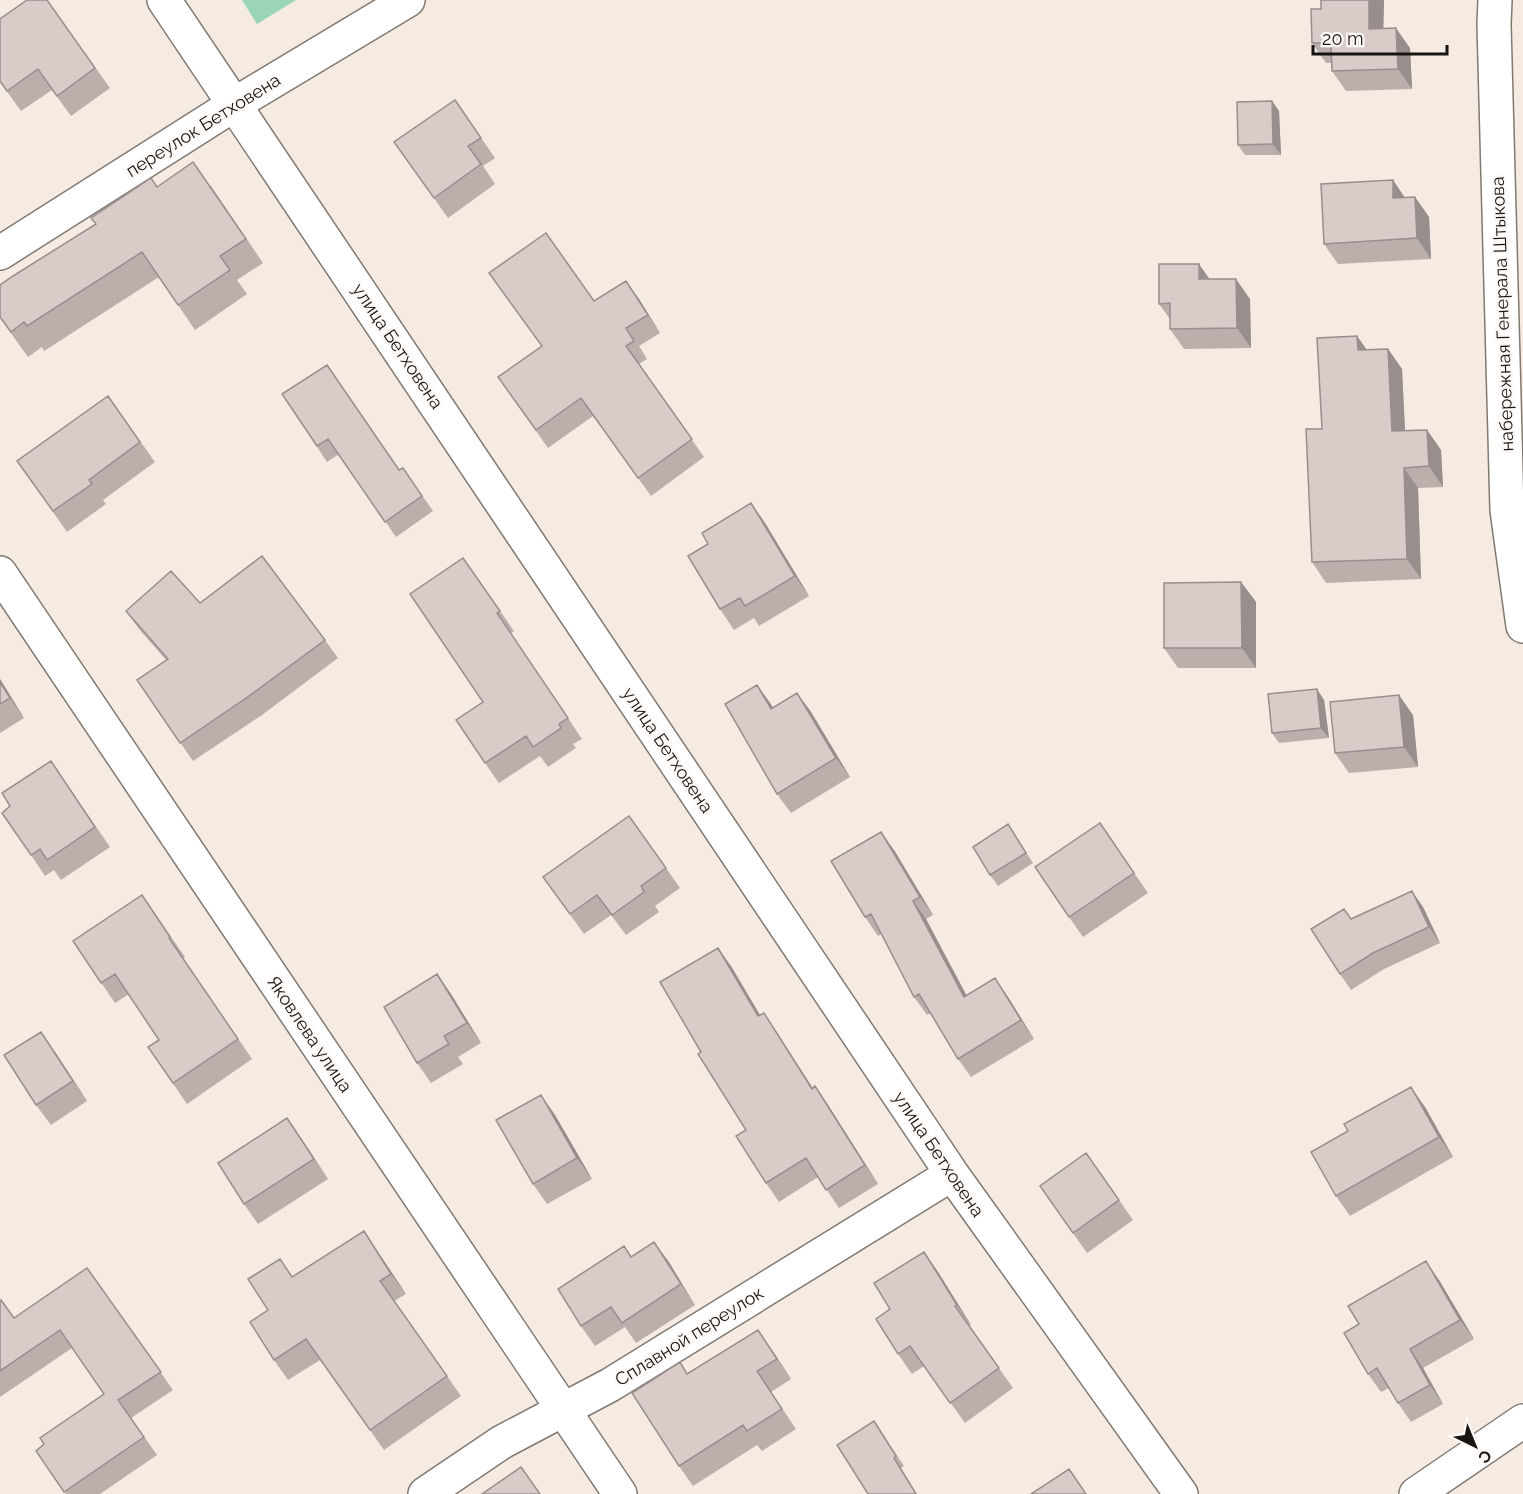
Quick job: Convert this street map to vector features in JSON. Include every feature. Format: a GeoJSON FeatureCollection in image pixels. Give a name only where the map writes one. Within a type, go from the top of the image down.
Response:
{"type":"FeatureCollection","features":[{"type":"Feature","properties":{"kind":"street","name":"улица Бетховена"},"geometry":{"type":"LineString","coordinates":[[165,0],[952,1174],[1181,1494]]}},
{"type":"Feature","properties":{"kind":"street","name":"переулок Бетховена"},"geometry":{"type":"LineString","coordinates":[[0,253],[235,104],[408,0]]}},
{"type":"Feature","properties":{"kind":"street","name":"набережная Генерала Штыкова"},"geometry":{"type":"LineString","coordinates":[[1495,0],[1507,510],[1523,626]]}},
{"type":"Feature","properties":{"kind":"street","name":"Яковлева улица"},"geometry":{"type":"LineString","coordinates":[[0,573],[620,1494]]}},
{"type":"Feature","properties":{"kind":"street","name":"Сплавной переулок"},"geometry":{"type":"LineString","coordinates":[[425,1494],[501,1442],[610,1384],[952,1174]]}},
{"type":"Feature","properties":{"kind":"street"},"geometry":{"type":"LineString","coordinates":[[1416,1494],[1523,1421]]}},
{"type":"Feature","properties":{"kind":"green space"},"geometry":{"type":"Polygon","coordinates":[[[242,0],[296,0],[257,24],[242,0]]]}},
{"type":"Feature","properties":{"kind":"building"},"geometry":{"type":"Polygon","coordinates":[[[27,0],[47,0],[95,68],[57,96],[38,69],[7,91],[0,81],[0,19],[27,0]]]}},
{"type":"Feature","properties":{"kind":"building"},"geometry":{"type":"Polygon","coordinates":[[[1321,0],[1369,0],[1369,29],[1396,28],[1398,69],[1332,71],[1331,43],[1312,43],[1311,9],[1321,9],[1321,0]]]}},
{"type":"Feature","properties":{"kind":"building"},"geometry":{"type":"Polygon","coordinates":[[[455,100],[481,138],[468,146],[481,164],[434,198],[394,142],[455,100]]]}},
{"type":"Feature","properties":{"kind":"building"},"geometry":{"type":"Polygon","coordinates":[[[1272,101],[1273,144],[1238,145],[1237,102],[1272,101]]]}},
{"type":"Feature","properties":{"kind":"building"},"geometry":{"type":"Polygon","coordinates":[[[193,162],[246,239],[220,256],[230,270],[178,305],[142,252],[27,326],[24,322],[11,332],[0,317],[0,285],[96,224],[91,218],[151,178],[157,187],[193,162]]]}},
{"type":"Feature","properties":{"kind":"building"},"geometry":{"type":"Polygon","coordinates":[[[1393,180],[1393,198],[1415,197],[1417,238],[1324,244],[1321,184],[1393,180]]]}},
{"type":"Feature","properties":{"kind":"building"},"geometry":{"type":"Polygon","coordinates":[[[546,233],[594,301],[626,281],[648,315],[626,328],[634,341],[626,346],[692,439],[638,478],[581,398],[536,430],[498,377],[542,346],[489,273],[546,233]]]}},
{"type":"Feature","properties":{"kind":"building"},"geometry":{"type":"Polygon","coordinates":[[[1159,264],[1199,264],[1199,279],[1236,279],[1237,328],[1170,329],[1170,303],[1159,304],[1159,264]]]}},
{"type":"Feature","properties":{"kind":"building"},"geometry":{"type":"Polygon","coordinates":[[[1357,336],[1358,350],[1388,349],[1392,431],[1427,430],[1429,466],[1404,468],[1407,559],[1312,562],[1306,429],[1322,429],[1317,338],[1357,336]]]}},
{"type":"Feature","properties":{"kind":"building"},"geometry":{"type":"Polygon","coordinates":[[[327,365],[399,470],[403,468],[422,496],[385,522],[328,439],[317,446],[282,394],[327,365]]]}},
{"type":"Feature","properties":{"kind":"building"},"geometry":{"type":"Polygon","coordinates":[[[108,396],[140,442],[89,480],[92,484],[53,511],[17,461],[108,396]]]}},
{"type":"Feature","properties":{"kind":"building"},"geometry":{"type":"Polygon","coordinates":[[[751,503],[795,576],[745,606],[740,598],[720,609],[688,556],[708,544],[702,533],[751,503]]]}},
{"type":"Feature","properties":{"kind":"building"},"geometry":{"type":"Polygon","coordinates":[[[262,556],[325,640],[180,743],[137,680],[168,659],[126,611],[171,571],[200,603],[262,556]]]}},
{"type":"Feature","properties":{"kind":"building"},"geometry":{"type":"Polygon","coordinates":[[[463,558],[500,611],[497,613],[568,718],[559,724],[561,728],[533,747],[526,736],[485,763],[456,720],[483,702],[410,594],[463,558]]]}},
{"type":"Feature","properties":{"kind":"building"},"geometry":{"type":"Polygon","coordinates":[[[1241,582],[1242,648],[1164,648],[1164,583],[1241,582]]]}},
{"type":"Feature","properties":{"kind":"building"},"geometry":{"type":"Polygon","coordinates":[[[0,682],[10,698],[0,704],[0,682]]]}},
{"type":"Feature","properties":{"kind":"building"},"geometry":{"type":"Polygon","coordinates":[[[757,685],[771,709],[797,693],[836,758],[777,794],[725,704],[757,685]]]}},
{"type":"Feature","properties":{"kind":"building"},"geometry":{"type":"Polygon","coordinates":[[[1317,689],[1321,728],[1272,733],[1268,694],[1317,689]]]}},
{"type":"Feature","properties":{"kind":"building"},"geometry":{"type":"Polygon","coordinates":[[[1399,695],[1404,747],[1335,753],[1330,702],[1399,695]]]}},
{"type":"Feature","properties":{"kind":"building"},"geometry":{"type":"Polygon","coordinates":[[[51,761],[95,827],[47,860],[40,849],[31,855],[2,813],[10,806],[2,793],[51,761]]]}},
{"type":"Feature","properties":{"kind":"building"},"geometry":{"type":"Polygon","coordinates":[[[629,816],[666,868],[641,886],[644,892],[612,915],[597,895],[570,914],[543,877],[629,816]]]}},
{"type":"Feature","properties":{"kind":"building"},"geometry":{"type":"Polygon","coordinates":[[[1100,823],[1134,873],[1069,917],[1035,867],[1100,823]]]}},
{"type":"Feature","properties":{"kind":"building"},"geometry":{"type":"Polygon","coordinates":[[[1008,824],[1026,853],[990,875],[973,847],[1008,824]]]}},
{"type":"Feature","properties":{"kind":"building"},"geometry":{"type":"Polygon","coordinates":[[[881,832],[920,897],[913,901],[964,997],[995,978],[1021,1020],[958,1059],[919,994],[914,997],[871,914],[865,917],[831,861],[881,832]]]}},
{"type":"Feature","properties":{"kind":"building"},"geometry":{"type":"Polygon","coordinates":[[[1412,891],[1429,927],[1373,953],[1340,974],[1311,929],[1344,909],[1351,919],[1412,891]]]}},
{"type":"Feature","properties":{"kind":"building"},"geometry":{"type":"Polygon","coordinates":[[[142,895],[238,1039],[173,1083],[148,1047],[159,1040],[115,974],[101,983],[73,941],[142,895]]]}},
{"type":"Feature","properties":{"kind":"building"},"geometry":{"type":"Polygon","coordinates":[[[718,948],[758,1016],[764,1013],[812,1089],[815,1086],[865,1165],[826,1190],[806,1158],[766,1183],[736,1136],[746,1130],[698,1054],[701,1052],[660,982],[718,948]]]}},
{"type":"Feature","properties":{"kind":"building"},"geometry":{"type":"Polygon","coordinates":[[[437,974],[467,1023],[444,1036],[449,1044],[417,1063],[384,1007],[437,974]]]}},
{"type":"Feature","properties":{"kind":"building"},"geometry":{"type":"Polygon","coordinates":[[[41,1032],[73,1081],[36,1105],[4,1055],[41,1032]]]}},
{"type":"Feature","properties":{"kind":"building"},"geometry":{"type":"Polygon","coordinates":[[[1411,1087],[1439,1137],[1336,1196],[1311,1152],[1348,1131],[1344,1124],[1411,1087]]]}},
{"type":"Feature","properties":{"kind":"building"},"geometry":{"type":"Polygon","coordinates":[[[541,1095],[577,1158],[533,1184],[496,1120],[541,1095]]]}},
{"type":"Feature","properties":{"kind":"building"},"geometry":{"type":"Polygon","coordinates":[[[287,1118],[314,1159],[244,1204],[218,1163],[287,1118]]]}},
{"type":"Feature","properties":{"kind":"building"},"geometry":{"type":"Polygon","coordinates":[[[1086,1153],[1119,1200],[1073,1233],[1040,1186],[1086,1153]]]}},
{"type":"Feature","properties":{"kind":"building"},"geometry":{"type":"Polygon","coordinates":[[[364,1231],[391,1274],[380,1281],[447,1376],[370,1430],[306,1339],[274,1360],[250,1322],[268,1310],[248,1279],[280,1259],[292,1277],[364,1231]]]}},
{"type":"Feature","properties":{"kind":"building"},"geometry":{"type":"Polygon","coordinates":[[[654,1242],[681,1284],[622,1323],[611,1307],[581,1326],[558,1289],[624,1246],[631,1257],[654,1242]]]}},
{"type":"Feature","properties":{"kind":"building"},"geometry":{"type":"Polygon","coordinates":[[[924,1252],[957,1305],[955,1306],[999,1368],[950,1403],[910,1346],[898,1354],[876,1319],[890,1309],[874,1283],[924,1252]]]}},
{"type":"Feature","properties":{"kind":"building"},"geometry":{"type":"Polygon","coordinates":[[[1426,1261],[1460,1320],[1410,1349],[1430,1385],[1398,1403],[1377,1368],[1368,1374],[1344,1333],[1359,1324],[1348,1306],[1426,1261]]]}},
{"type":"Feature","properties":{"kind":"building"},"geometry":{"type":"Polygon","coordinates":[[[87,1268],[161,1372],[118,1400],[144,1437],[64,1492],[36,1451],[44,1444],[40,1438],[104,1394],[60,1330],[0,1371],[0,1301],[14,1318],[87,1268]]]}},
{"type":"Feature","properties":{"kind":"building"},"geometry":{"type":"Polygon","coordinates":[[[758,1330],[777,1359],[757,1371],[782,1409],[747,1431],[743,1425],[679,1466],[632,1393],[680,1362],[687,1374],[758,1330]]]}},
{"type":"Feature","properties":{"kind":"building"},"geometry":{"type":"Polygon","coordinates":[[[874,1421],[916,1494],[868,1494],[837,1445],[874,1421]]]}},
{"type":"Feature","properties":{"kind":"building"},"geometry":{"type":"Polygon","coordinates":[[[521,1467],[540,1494],[482,1494],[521,1467]]]}},
{"type":"Feature","properties":{"kind":"building"},"geometry":{"type":"Polygon","coordinates":[[[1069,1469],[1086,1494],[1031,1494],[1069,1469]]]}}]}
